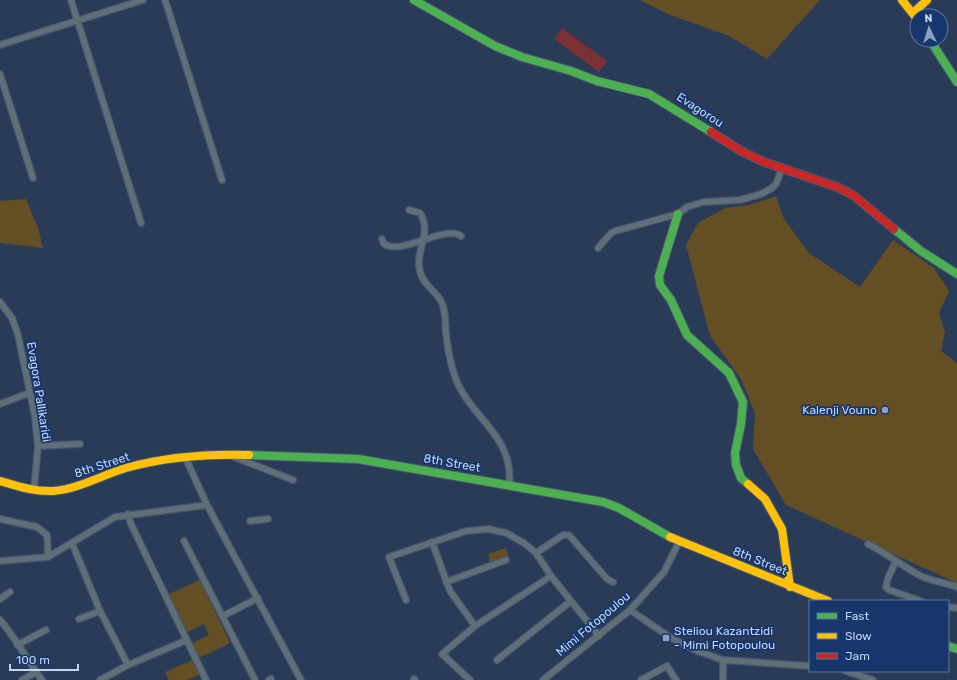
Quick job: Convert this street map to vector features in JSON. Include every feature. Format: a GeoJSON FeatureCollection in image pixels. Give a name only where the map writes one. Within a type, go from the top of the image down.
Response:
{"type":"FeatureCollection","features":[{"type":"Feature","properties":{"kind":"street"},"geometry":{"type":"LineString","coordinates":[[71,0],[141,223]]}},
{"type":"Feature","properties":{"kind":"street"},"geometry":{"type":"LineString","coordinates":[[0,45],[143,0]]}},
{"type":"Feature","properties":{"kind":"street"},"geometry":{"type":"LineString","coordinates":[[165,0],[222,180]]}},
{"type":"Feature","properties":{"kind":"street","name":"Evagorou"},"geometry":{"type":"LineString","coordinates":[[414,0],[496,46],[522,57],[571,71],[597,81],[649,94],[663,101],[742,151],[764,162],[837,187],[853,195],[921,251],[957,274]]}},
{"type":"Feature","properties":{"kind":"street"},"geometry":{"type":"LineString","coordinates":[[902,0],[909,9]]}},
{"type":"Feature","properties":{"kind":"street"},"geometry":{"type":"LineString","coordinates":[[935,48],[957,82]]}},
{"type":"Feature","properties":{"kind":"street"},"geometry":{"type":"LineString","coordinates":[[0,74],[32,178]]}},
{"type":"Feature","properties":{"kind":"street"},"geometry":{"type":"LineString","coordinates":[[598,248],[611,233],[678,214],[687,207],[703,202],[740,200],[761,194],[776,184],[782,168]]}},
{"type":"Feature","properties":{"kind":"street"},"geometry":{"type":"LineString","coordinates":[[409,210],[420,213],[422,216],[425,233],[419,252],[419,270],[426,284],[443,304],[448,351],[456,378],[464,395],[497,437],[504,451],[508,464],[510,486]]}},
{"type":"Feature","properties":{"kind":"street"},"geometry":{"type":"LineString","coordinates":[[678,214],[659,276],[659,282],[671,300],[687,335],[729,373],[742,402],[741,424],[735,453],[736,465],[741,478],[765,499],[782,529],[790,587]]}},
{"type":"Feature","properties":{"kind":"street"},"geometry":{"type":"LineString","coordinates":[[382,239],[384,244],[392,246],[415,244],[424,239],[454,234],[461,236]]}},
{"type":"Feature","properties":{"kind":"street","name":"Evagora Pallikaridi"},"geometry":{"type":"LineString","coordinates":[[0,302],[12,318],[18,335],[35,417],[38,446],[34,490]]}},
{"type":"Feature","properties":{"kind":"street"},"geometry":{"type":"LineString","coordinates":[[0,404],[29,393]]}},
{"type":"Feature","properties":{"kind":"street"},"geometry":{"type":"LineString","coordinates":[[38,446],[80,444]]}},
{"type":"Feature","properties":{"kind":"street"},"geometry":{"type":"LineString","coordinates":[[230,454],[293,480]]}},
{"type":"Feature","properties":{"kind":"street","name":"8th Street"},"geometry":{"type":"LineString","coordinates":[[0,481],[34,490],[54,491],[81,485],[126,468],[185,457],[230,454],[358,458],[604,502],[619,508],[679,542],[825,600]]}},
{"type":"Feature","properties":{"kind":"street"},"geometry":{"type":"LineString","coordinates":[[185,457],[207,505],[301,680]]}},
{"type":"Feature","properties":{"kind":"street"},"geometry":{"type":"LineString","coordinates":[[0,561],[48,557],[115,517],[128,514],[207,505]]}},
{"type":"Feature","properties":{"kind":"street"},"geometry":{"type":"LineString","coordinates":[[128,514],[130,524],[206,680]]}},
{"type":"Feature","properties":{"kind":"street"},"geometry":{"type":"LineString","coordinates":[[0,519],[37,527],[46,535],[48,557]]}},
{"type":"Feature","properties":{"kind":"street"},"geometry":{"type":"LineString","coordinates":[[250,521],[268,519]]}},
{"type":"Feature","properties":{"kind":"street"},"geometry":{"type":"LineString","coordinates":[[406,600],[389,557],[466,531],[489,530],[506,533],[524,543],[536,553],[551,576],[600,636]]}},
{"type":"Feature","properties":{"kind":"street"},"geometry":{"type":"LineString","coordinates":[[536,553],[563,535],[569,535],[607,579],[613,582]]}},
{"type":"Feature","properties":{"kind":"street"},"geometry":{"type":"LineString","coordinates":[[184,540],[255,680]]}},
{"type":"Feature","properties":{"kind":"street"},"geometry":{"type":"LineString","coordinates":[[432,542],[450,591],[474,626]]}},
{"type":"Feature","properties":{"kind":"street","name":"Mimi Fotopoulou"},"geometry":{"type":"LineString","coordinates":[[543,680],[600,636],[630,610],[664,572],[679,542]]}},
{"type":"Feature","properties":{"kind":"street"},"geometry":{"type":"LineString","coordinates":[[72,543],[100,610],[128,665]]}},
{"type":"Feature","properties":{"kind":"street"},"geometry":{"type":"LineString","coordinates":[[868,544],[883,551],[896,561],[932,581],[957,587]]}},
{"type":"Feature","properties":{"kind":"street"},"geometry":{"type":"LineString","coordinates":[[446,582],[506,560]]}},
{"type":"Feature","properties":{"kind":"street"},"geometry":{"type":"LineString","coordinates":[[896,561],[888,578],[886,587],[889,590],[918,600]]}},
{"type":"Feature","properties":{"kind":"street"},"geometry":{"type":"LineString","coordinates":[[470,680],[442,654],[474,626],[551,576]]}},
{"type":"Feature","properties":{"kind":"street"},"geometry":{"type":"LineString","coordinates":[[0,599],[10,592]]}},
{"type":"Feature","properties":{"kind":"street"},"geometry":{"type":"LineString","coordinates":[[223,616],[258,598]]}},
{"type":"Feature","properties":{"kind":"street"},"geometry":{"type":"LineString","coordinates":[[497,660],[571,601]]}},
{"type":"Feature","properties":{"kind":"street"},"geometry":{"type":"LineString","coordinates":[[79,620],[100,610]]}},
{"type":"Feature","properties":{"kind":"street"},"geometry":{"type":"LineString","coordinates":[[630,610],[671,638],[697,651],[723,660],[809,666]]}},
{"type":"Feature","properties":{"kind":"street"},"geometry":{"type":"LineString","coordinates":[[0,620],[12,634],[17,646],[42,680]]}},
{"type":"Feature","properties":{"kind":"street"},"geometry":{"type":"LineString","coordinates":[[17,646],[46,630]]}},
{"type":"Feature","properties":{"kind":"street"},"geometry":{"type":"LineString","coordinates":[[100,680],[128,665],[187,640]]}},
{"type":"Feature","properties":{"kind":"street"},"geometry":{"type":"LineString","coordinates":[[723,660],[723,680]]}},
{"type":"Feature","properties":{"kind":"street"},"geometry":{"type":"LineString","coordinates":[[641,680],[667,666],[676,680]]}},
{"type":"Feature","properties":{"kind":"street"},"geometry":{"type":"LineString","coordinates":[[22,680],[36,672]]}},
{"type":"Feature","properties":{"kind":"street"},"geometry":{"type":"LineString","coordinates":[[852,672],[872,680]]}},
{"type":"Feature","properties":{"kind":"shaded area"},"geometry":{"type":"Polygon","coordinates":[[[640,0],[820,0],[767,59],[729,36],[668,14],[640,0]]]}},
{"type":"Feature","properties":{"kind":"shaded area"},"geometry":{"type":"Polygon","coordinates":[[[562,28],[607,61],[599,72],[554,39],[562,28]]]}},
{"type":"Feature","properties":{"kind":"shaded area"},"geometry":{"type":"Polygon","coordinates":[[[776,196],[784,219],[809,253],[860,287],[893,240],[934,268],[949,291],[939,313],[945,332],[941,351],[957,363],[957,583],[786,505],[753,449],[755,413],[741,379],[710,336],[686,245],[698,223],[725,208],[749,205],[776,196]]]}},
{"type":"Feature","properties":{"kind":"shaded area"},"geometry":{"type":"Polygon","coordinates":[[[26,199],[38,228],[43,248],[0,243],[0,201],[26,199]]]}},
{"type":"Feature","properties":{"kind":"shaded area"},"geometry":{"type":"Polygon","coordinates":[[[506,548],[509,558],[490,563],[488,554],[506,548]]]}},
{"type":"Feature","properties":{"kind":"shaded area"},"geometry":{"type":"Polygon","coordinates":[[[200,580],[230,643],[199,658],[192,643],[209,635],[204,624],[187,632],[169,594],[200,580]]]}},
{"type":"Feature","properties":{"kind":"shaded area"},"geometry":{"type":"Polygon","coordinates":[[[193,660],[200,674],[187,680],[169,680],[165,672],[193,660]]]}},
{"type":"Feature","properties":{"kind":"traffic: fast"},"geometry":{"type":"LineString","coordinates":[[414,0],[495,46],[522,57],[571,71],[597,81],[649,94],[711,132]]}},
{"type":"Feature","properties":{"kind":"traffic: fast"},"geometry":{"type":"LineString","coordinates":[[935,48],[957,82]]}},
{"type":"Feature","properties":{"kind":"traffic: fast"},"geometry":{"type":"LineString","coordinates":[[678,214],[659,276],[660,285],[671,300],[687,335],[729,373],[743,402],[741,424],[735,453],[736,465],[741,478],[748,484]]}},
{"type":"Feature","properties":{"kind":"traffic: fast"},"geometry":{"type":"LineString","coordinates":[[894,229],[921,251],[957,274]]}},
{"type":"Feature","properties":{"kind":"traffic: fast"},"geometry":{"type":"LineString","coordinates":[[249,455],[358,459],[603,502],[619,508],[670,537]]}},
{"type":"Feature","properties":{"kind":"traffic: fast"},"geometry":{"type":"LineString","coordinates":[[949,646],[957,649]]}},
{"type":"Feature","properties":{"kind":"traffic: slow"},"geometry":{"type":"LineString","coordinates":[[902,0],[909,9]]}},
{"type":"Feature","properties":{"kind":"traffic: slow"},"geometry":{"type":"LineString","coordinates":[[918,8],[927,0]]}},
{"type":"Feature","properties":{"kind":"traffic: slow"},"geometry":{"type":"LineString","coordinates":[[0,481],[33,490],[63,490],[81,485],[126,468],[156,461],[202,456],[249,455]]}},
{"type":"Feature","properties":{"kind":"traffic: slow"},"geometry":{"type":"LineString","coordinates":[[748,484],[765,499],[782,529],[790,587]]}},
{"type":"Feature","properties":{"kind":"traffic: slow"},"geometry":{"type":"LineString","coordinates":[[670,537],[826,600]]}},
{"type":"Feature","properties":{"kind":"traffic: jam"},"geometry":{"type":"LineString","coordinates":[[711,132],[741,151],[764,162],[837,187],[853,195],[894,229]]}},
{"type":"Feature","properties":{"kind":"place","name":"Kalenji Vouno"},"geometry":{"type":"Point","coordinates":[885,410]}},
{"type":"Feature","properties":{"kind":"place","name":"Steliou Kazantzidi - Mimi Fotopoulou"},"geometry":{"type":"Point","coordinates":[666,638]}}]}
